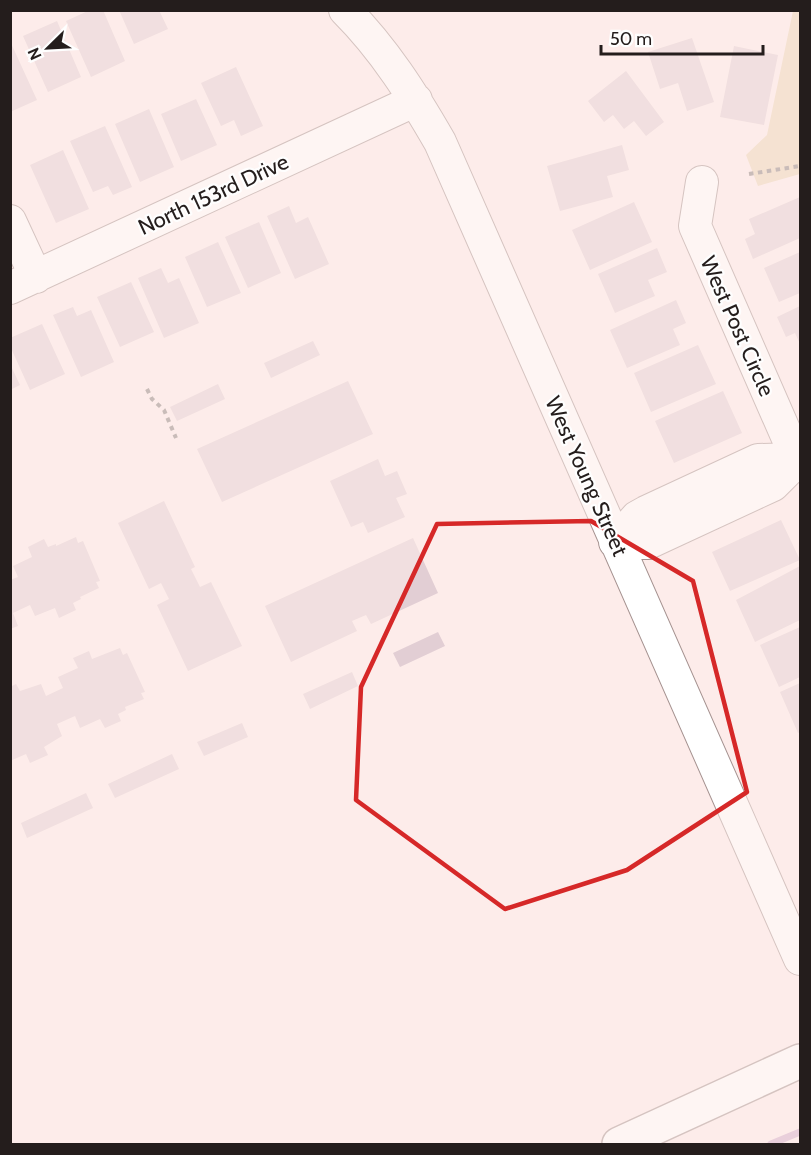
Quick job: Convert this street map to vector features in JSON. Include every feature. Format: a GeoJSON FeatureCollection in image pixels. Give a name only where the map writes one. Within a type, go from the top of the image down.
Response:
{"type":"FeatureCollection","features":[{"type":"Feature","properties":{"kind":"main road"},"geometry":{"type":"LineString","coordinates":[[619,1144],[801,1061]]}},
{"type":"Feature","properties":{"kind":"street","name":"West Young Street"},"geometry":{"type":"LineString","coordinates":[[345,10],[386,57],[416,100],[440,142],[801,959]]}},
{"type":"Feature","properties":{"kind":"street","name":"North 153rd Drive"},"geometry":{"type":"LineString","coordinates":[[23,283],[416,100]]}},
{"type":"Feature","properties":{"kind":"street","name":"West Post Circle"},"geometry":{"type":"LineString","coordinates":[[702,182],[695,226],[799,461]]}},
{"type":"Feature","properties":{"kind":"street"},"geometry":{"type":"LineString","coordinates":[[10,221],[23,283]]}},
{"type":"Feature","properties":{"kind":"street"},"geometry":{"type":"LineString","coordinates":[[615,542],[648,543],[773,485],[799,461]]}},
{"type":"Feature","properties":{"kind":"path"},"geometry":{"type":"LineString","coordinates":[[749,174],[801,166]]}},
{"type":"Feature","properties":{"kind":"path"},"geometry":{"type":"LineString","coordinates":[[147,389],[152,399],[164,410],[176,438]]}},
{"type":"Feature","properties":{"kind":"highlighted area"},"geometry":{"type":"Polygon","coordinates":[[[591,521],[693,581],[747,792],[627,870],[505,909],[356,800],[361,687],[437,524],[591,521]]]}},
{"type":"Feature","properties":{"kind":"shaded area"},"geometry":{"type":"Polygon","coordinates":[[[793,11],[800,11],[800,174],[758,186],[746,155],[767,135],[793,11]]]}},
{"type":"Feature","properties":{"kind":"building"},"geometry":{"type":"Polygon","coordinates":[[[90,10],[103,10],[125,61],[91,77],[66,21],[90,10]]]}},
{"type":"Feature","properties":{"kind":"building"},"geometry":{"type":"Polygon","coordinates":[[[119,10],[159,10],[168,29],[134,44],[119,10]]]}},
{"type":"Feature","properties":{"kind":"building"},"geometry":{"type":"Polygon","coordinates":[[[57,21],[81,77],[48,92],[23,36],[57,21]]]}},
{"type":"Feature","properties":{"kind":"building"},"geometry":{"type":"Polygon","coordinates":[[[692,38],[714,102],[687,111],[678,83],[660,89],[648,52],[692,38]]]}},
{"type":"Feature","properties":{"kind":"building"},"geometry":{"type":"Polygon","coordinates":[[[10,41],[37,100],[10,112],[10,41]]]}},
{"type":"Feature","properties":{"kind":"building"},"geometry":{"type":"Polygon","coordinates":[[[734,46],[778,55],[764,125],[720,117],[734,46]]]}},
{"type":"Feature","properties":{"kind":"building"},"geometry":{"type":"Polygon","coordinates":[[[236,67],[263,126],[241,136],[234,120],[221,126],[201,83],[236,67]]]}},
{"type":"Feature","properties":{"kind":"building"},"geometry":{"type":"Polygon","coordinates":[[[626,71],[664,122],[646,136],[634,121],[624,129],[613,115],[604,122],[588,101],[626,71]]]}},
{"type":"Feature","properties":{"kind":"building"},"geometry":{"type":"Polygon","coordinates":[[[196,99],[217,145],[181,161],[161,114],[196,99]]]}},
{"type":"Feature","properties":{"kind":"building"},"geometry":{"type":"Polygon","coordinates":[[[149,109],[174,167],[140,182],[115,124],[149,109]]]}},
{"type":"Feature","properties":{"kind":"building"},"geometry":{"type":"Polygon","coordinates":[[[105,126],[132,187],[113,195],[108,186],[93,192],[70,141],[105,126]]]}},
{"type":"Feature","properties":{"kind":"building"},"geometry":{"type":"Polygon","coordinates":[[[622,145],[629,170],[607,176],[613,197],[560,211],[547,166],[622,145]]]}},
{"type":"Feature","properties":{"kind":"building"},"geometry":{"type":"Polygon","coordinates":[[[63,150],[89,209],[56,223],[30,165],[63,150]]]}},
{"type":"Feature","properties":{"kind":"building"},"geometry":{"type":"Polygon","coordinates":[[[800,197],[800,238],[753,259],[745,239],[755,234],[749,219],[800,197]]]}},
{"type":"Feature","properties":{"kind":"building"},"geometry":{"type":"Polygon","coordinates":[[[634,202],[652,242],[590,270],[572,230],[634,202]]]}},
{"type":"Feature","properties":{"kind":"building"},"geometry":{"type":"Polygon","coordinates":[[[289,206],[296,223],[308,217],[329,264],[295,279],[267,216],[289,206]]]}},
{"type":"Feature","properties":{"kind":"building"},"geometry":{"type":"Polygon","coordinates":[[[259,222],[281,273],[248,288],[225,237],[259,222]]]}},
{"type":"Feature","properties":{"kind":"building"},"geometry":{"type":"Polygon","coordinates":[[[218,242],[241,293],[207,307],[185,257],[218,242]]]}},
{"type":"Feature","properties":{"kind":"building"},"geometry":{"type":"Polygon","coordinates":[[[657,248],[667,272],[648,280],[655,296],[615,313],[598,274],[657,248]]]}},
{"type":"Feature","properties":{"kind":"building"},"geometry":{"type":"Polygon","coordinates":[[[800,252],[800,293],[779,302],[764,268],[800,252]]]}},
{"type":"Feature","properties":{"kind":"building"},"geometry":{"type":"Polygon","coordinates":[[[161,268],[168,283],[179,278],[199,323],[164,338],[138,278],[161,268]]]}},
{"type":"Feature","properties":{"kind":"building"},"geometry":{"type":"Polygon","coordinates":[[[131,282],[154,332],[120,347],[97,297],[131,282]]]}},
{"type":"Feature","properties":{"kind":"building"},"geometry":{"type":"Polygon","coordinates":[[[676,300],[686,323],[673,329],[680,345],[627,368],[610,330],[676,300]]]}},
{"type":"Feature","properties":{"kind":"building"},"geometry":{"type":"Polygon","coordinates":[[[800,306],[800,344],[795,333],[786,337],[777,317],[800,306]]]}},
{"type":"Feature","properties":{"kind":"building"},"geometry":{"type":"Polygon","coordinates":[[[73,307],[77,316],[91,310],[114,362],[81,377],[53,315],[73,307]]]}},
{"type":"Feature","properties":{"kind":"building"},"geometry":{"type":"Polygon","coordinates":[[[42,324],[65,374],[30,390],[10,346],[10,338],[42,324]]]}},
{"type":"Feature","properties":{"kind":"building"},"geometry":{"type":"Polygon","coordinates":[[[313,341],[320,355],[271,378],[264,363],[313,341]]]}},
{"type":"Feature","properties":{"kind":"building"},"geometry":{"type":"Polygon","coordinates":[[[698,345],[716,384],[651,412],[634,373],[698,345]]]}},
{"type":"Feature","properties":{"kind":"building"},"geometry":{"type":"Polygon","coordinates":[[[10,364],[20,385],[10,390],[10,364]]]}},
{"type":"Feature","properties":{"kind":"building"},"geometry":{"type":"Polygon","coordinates":[[[348,381],[373,434],[222,502],[197,449],[348,381]]]}},
{"type":"Feature","properties":{"kind":"building"},"geometry":{"type":"Polygon","coordinates":[[[218,384],[225,399],[177,421],[170,407],[218,384]]]}},
{"type":"Feature","properties":{"kind":"building"},"geometry":{"type":"Polygon","coordinates":[[[723,391],[742,433],[674,463],[655,421],[723,391]]]}},
{"type":"Feature","properties":{"kind":"building"},"geometry":{"type":"Polygon","coordinates":[[[378,459],[385,476],[397,471],[407,494],[396,498],[405,517],[368,533],[363,522],[351,527],[330,481],[378,459]]]}},
{"type":"Feature","properties":{"kind":"building"},"geometry":{"type":"Polygon","coordinates":[[[164,501],[195,567],[191,569],[200,587],[211,582],[242,646],[188,671],[157,605],[169,599],[161,583],[149,589],[118,523],[164,501]]]}},
{"type":"Feature","properties":{"kind":"building"},"geometry":{"type":"Polygon","coordinates":[[[781,520],[800,560],[730,591],[712,552],[781,520]]]}},
{"type":"Feature","properties":{"kind":"building"},"geometry":{"type":"Polygon","coordinates":[[[76,537],[78,543],[83,541],[100,581],[96,582],[99,588],[80,597],[81,599],[73,603],[76,610],[59,618],[55,608],[35,616],[30,605],[13,613],[18,626],[10,629],[10,580],[18,577],[13,566],[32,557],[28,547],[44,539],[48,547],[76,537]]]}},
{"type":"Feature","properties":{"kind":"building"},"geometry":{"type":"Polygon","coordinates":[[[413,538],[438,593],[371,624],[366,615],[352,621],[357,631],[291,662],[265,606],[413,538]]]}},
{"type":"Feature","properties":{"kind":"building"},"geometry":{"type":"Polygon","coordinates":[[[800,566],[800,620],[755,642],[736,600],[800,566]]]}},
{"type":"Feature","properties":{"kind":"building"},"geometry":{"type":"Polygon","coordinates":[[[800,627],[800,677],[779,687],[760,645],[800,627]]]}},
{"type":"Feature","properties":{"kind":"building"},"geometry":{"type":"Polygon","coordinates":[[[438,632],[445,646],[400,667],[393,653],[438,632]]]}},
{"type":"Feature","properties":{"kind":"building"},"geometry":{"type":"Polygon","coordinates":[[[120,648],[123,655],[127,653],[145,692],[141,693],[144,699],[125,707],[126,710],[118,714],[121,721],[105,728],[100,719],[80,728],[75,716],[57,724],[62,736],[44,747],[48,755],[30,763],[26,754],[10,761],[10,687],[16,684],[20,691],[41,684],[46,696],[63,688],[58,677],[78,668],[73,658],[89,651],[92,659],[120,648]]]}},
{"type":"Feature","properties":{"kind":"building"},"geometry":{"type":"Polygon","coordinates":[[[352,672],[358,686],[310,709],[303,694],[352,672]]]}},
{"type":"Feature","properties":{"kind":"building"},"geometry":{"type":"Polygon","coordinates":[[[800,683],[800,732],[798,733],[780,692],[800,683]]]}},
{"type":"Feature","properties":{"kind":"building"},"geometry":{"type":"Polygon","coordinates":[[[242,723],[248,737],[204,756],[197,742],[242,723]]]}},
{"type":"Feature","properties":{"kind":"building"},"geometry":{"type":"Polygon","coordinates":[[[172,754],[179,769],[115,798],[108,784],[172,754]]]}},
{"type":"Feature","properties":{"kind":"building"},"geometry":{"type":"Polygon","coordinates":[[[86,793],[93,808],[27,838],[21,823],[86,793]]]}},
{"type":"Feature","properties":{"kind":"waterway"},"geometry":{"type":"LineString","coordinates":[[771,1144],[800,1132]]}}]}
